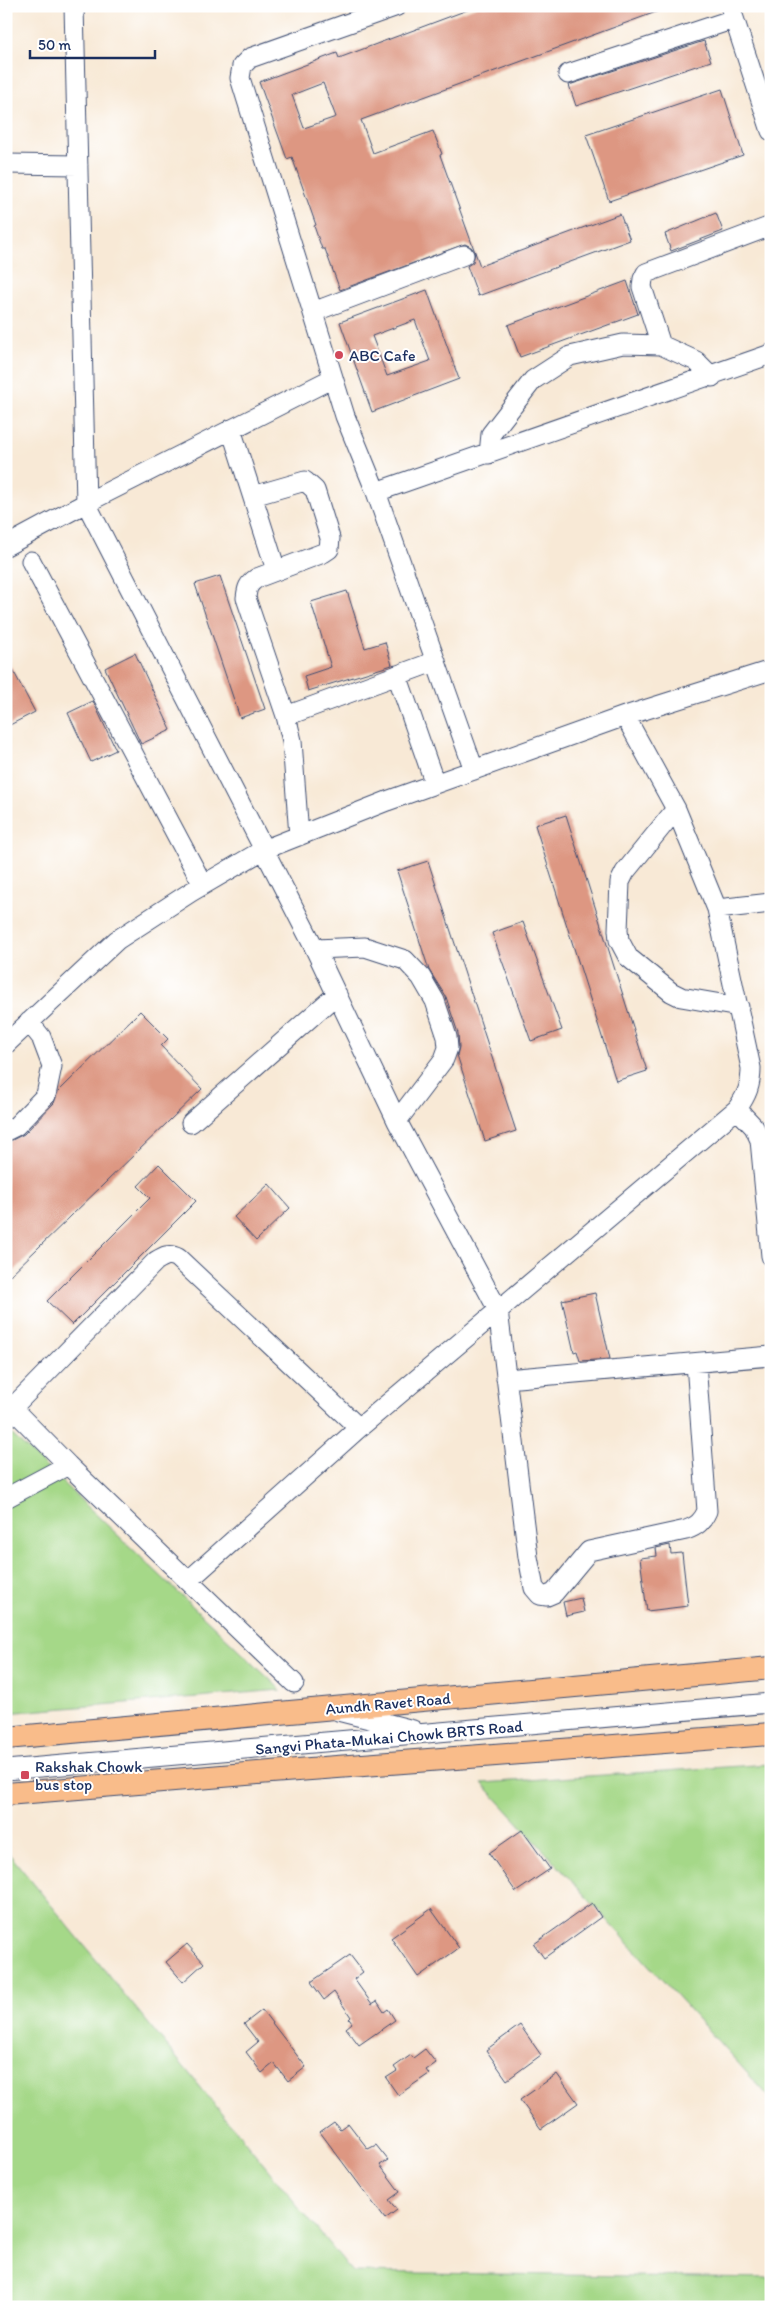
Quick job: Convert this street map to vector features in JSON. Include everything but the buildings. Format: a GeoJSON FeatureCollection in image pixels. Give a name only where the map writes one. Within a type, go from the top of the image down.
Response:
{"type":"FeatureCollection","features":[{"type":"Feature","properties":{"kind":"main road","name":"Aundh Ravet Road"},"geometry":{"type":"LineString","coordinates":[[6,1738],[771,1668]]}},
{"type":"Feature","properties":{"kind":"main road"},"geometry":{"type":"LineString","coordinates":[[6,1794],[771,1734]]}},
{"type":"Feature","properties":{"kind":"lane"},"geometry":{"type":"LineString","coordinates":[[74,6],[86,503],[315,948],[397,1121],[498,1310],[528,1557],[534,1588],[540,1595],[547,1596],[554,1593],[590,1551],[686,1530],[696,1526],[703,1519],[707,1511],[696,1363]]}},
{"type":"Feature","properties":{"kind":"lane"},"geometry":{"type":"LineString","coordinates":[[397,6],[250,58],[242,66],[240,78],[345,416],[376,492],[474,770]]}},
{"type":"Feature","properties":{"kind":"lane"},"geometry":{"type":"LineString","coordinates":[[568,74],[732,13],[771,131]]}},
{"type":"Feature","properties":{"kind":"lane"},"geometry":{"type":"LineString","coordinates":[[6,164],[78,165]]}},
{"type":"Feature","properties":{"kind":"lane"},"geometry":{"type":"LineString","coordinates":[[661,345],[642,287],[646,273],[771,226]]}},
{"type":"Feature","properties":{"kind":"lane"},"geometry":{"type":"LineString","coordinates":[[313,312],[464,255]]}},
{"type":"Feature","properties":{"kind":"lane"},"geometry":{"type":"LineString","coordinates":[[489,454],[489,441],[495,428],[533,380],[570,356],[581,352],[624,344],[661,345],[696,361],[712,376]]}},
{"type":"Feature","properties":{"kind":"lane"},"geometry":{"type":"LineString","coordinates":[[376,492],[771,354]]}},
{"type":"Feature","properties":{"kind":"lane"},"geometry":{"type":"LineString","coordinates":[[6,546],[86,503],[333,378]]}},
{"type":"Feature","properties":{"kind":"lane"},"geometry":{"type":"LineString","coordinates":[[232,429],[276,570]]}},
{"type":"Feature","properties":{"kind":"lane"},"geometry":{"type":"LineString","coordinates":[[253,496],[305,481],[315,490],[330,538],[329,549],[323,553],[276,570],[250,583],[246,598],[286,716],[293,751],[299,836]]}},
{"type":"Feature","properties":{"kind":"lane"},"geometry":{"type":"LineString","coordinates":[[32,561],[203,885]]}},
{"type":"Feature","properties":{"kind":"lane"},"geometry":{"type":"LineString","coordinates":[[286,716],[436,660]]}},
{"type":"Feature","properties":{"kind":"lane"},"geometry":{"type":"LineString","coordinates":[[6,1044],[117,940],[203,885],[264,850],[435,784],[625,716],[771,670]]}},
{"type":"Feature","properties":{"kind":"lane"},"geometry":{"type":"LineString","coordinates":[[397,675],[435,784]]}},
{"type":"Feature","properties":{"kind":"lane"},"geometry":{"type":"LineString","coordinates":[[188,1581],[358,1428],[737,1109],[747,1095],[751,1081],[751,1068],[717,909],[676,809],[625,716]]}},
{"type":"Feature","properties":{"kind":"lane"},"geometry":{"type":"LineString","coordinates":[[676,809],[625,872],[620,882],[620,940],[628,957],[671,992],[680,997],[739,1007]]}},
{"type":"Feature","properties":{"kind":"lane"},"geometry":{"type":"LineString","coordinates":[[717,909],[771,903]]}},
{"type":"Feature","properties":{"kind":"lane"},"geometry":{"type":"LineString","coordinates":[[315,948],[365,947],[405,960],[422,977],[435,1001],[447,1037],[448,1048],[444,1059],[397,1121]]}},
{"type":"Feature","properties":{"kind":"lane"},"geometry":{"type":"LineString","coordinates":[[191,1123],[337,994]]}},
{"type":"Feature","properties":{"kind":"lane"},"geometry":{"type":"LineString","coordinates":[[6,1131],[16,1126],[46,1096],[52,1066],[41,1037],[28,1022]]}},
{"type":"Feature","properties":{"kind":"lane"},"geometry":{"type":"LineString","coordinates":[[737,1109],[754,1127],[760,1140],[771,1256]]}},
{"type":"Feature","properties":{"kind":"lane"},"geometry":{"type":"LineString","coordinates":[[294,1683],[68,1465],[9,1405],[156,1261],[164,1255],[172,1254],[358,1428]]}},
{"type":"Feature","properties":{"kind":"lane"},"geometry":{"type":"LineString","coordinates":[[506,1380],[771,1356]]}},
{"type":"Feature","properties":{"kind":"lane"},"geometry":{"type":"LineString","coordinates":[[6,1498],[68,1465]]}},
{"type":"Feature","properties":{"kind":"lane","name":"Sangvi Phata-Mukai Chowk BRTS Road"},"geometry":{"type":"LineString","coordinates":[[6,1770],[771,1703]]}},
{"type":"Feature","properties":{"kind":"lane"},"geometry":{"type":"LineString","coordinates":[[327,1708],[429,1734]]}},
{"type":"Feature","properties":{"kind":"green space"},"geometry":{"type":"Polygon","coordinates":[[[6,1429],[281,1690],[6,1713],[6,1429]]]}},
{"type":"Feature","properties":{"kind":"green space"},"geometry":{"type":"Polygon","coordinates":[[[771,1764],[771,2099],[482,1783],[771,1764]]]}},
{"type":"Feature","properties":{"kind":"green space"},"geometry":{"type":"Polygon","coordinates":[[[6,1850],[352,2272],[771,2278],[771,2307],[6,2307],[6,1850]]]}},
{"type":"Feature","properties":{"kind":"place","name":"ABC Cafe"},"geometry":{"type":"Point","coordinates":[339,355]}},
{"type":"Feature","properties":{"kind":"place","name":"Rakshak Chowk bus stop"},"geometry":{"type":"Point","coordinates":[25,1775]}}]}
